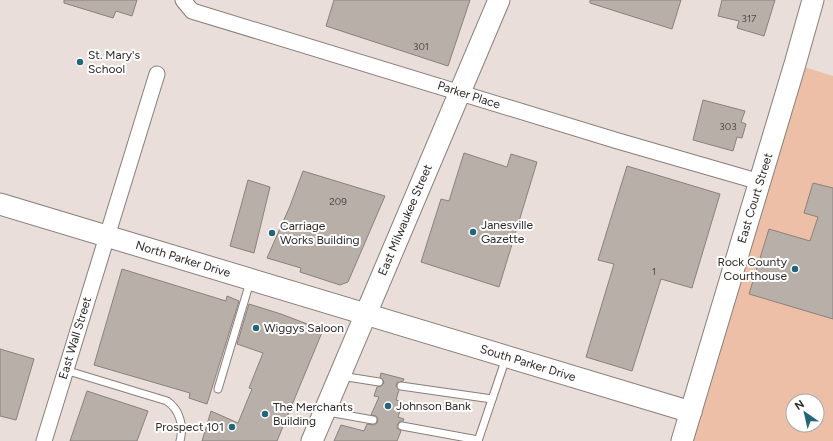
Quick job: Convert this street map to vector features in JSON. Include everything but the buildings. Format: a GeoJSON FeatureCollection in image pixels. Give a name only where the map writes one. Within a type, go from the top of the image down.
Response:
{"type":"FeatureCollection","features":[{"type":"Feature","properties":{"kind":"main road","name":"East Milwaukee Street"},"geometry":{"type":"LineString","coordinates":[[312,441],[499,0]]}},
{"type":"Feature","properties":{"kind":"main road","name":"East Court Street"},"geometry":{"type":"LineString","coordinates":[[682,441],[813,0]]}},
{"type":"Feature","properties":{"kind":"main road","name":"North Parker Drive"},"geometry":{"type":"LineString","coordinates":[[0,204],[365,314]]}},
{"type":"Feature","properties":{"kind":"main road","name":"South Parker Drive"},"geometry":{"type":"LineString","coordinates":[[365,314],[691,412]]}},
{"type":"Feature","properties":{"kind":"street","name":"Parker Place"},"geometry":{"type":"LineString","coordinates":[[183,0],[192,11],[459,93],[760,182]]}},
{"type":"Feature","properties":{"kind":"street","name":"East Wall Street"},"geometry":{"type":"LineString","coordinates":[[44,441],[108,236],[156,74]]}},
{"type":"Feature","properties":{"kind":"lane"},"geometry":{"type":"LineString","coordinates":[[218,389],[251,280]]}},
{"type":"Feature","properties":{"kind":"lane"},"geometry":{"type":"LineString","coordinates":[[402,426],[478,441],[506,356]]}},
{"type":"Feature","properties":{"kind":"lane"},"geometry":{"type":"LineString","coordinates":[[65,370],[167,401],[174,408],[180,419],[180,441]]}},
{"type":"Feature","properties":{"kind":"lane"},"geometry":{"type":"LineString","coordinates":[[340,375],[378,382]]}},
{"type":"Feature","properties":{"kind":"lane"},"geometry":{"type":"LineString","coordinates":[[401,386],[492,399]]}},
{"type":"Feature","properties":{"kind":"lane"},"geometry":{"type":"LineString","coordinates":[[325,411],[372,420]]}},
{"type":"Feature","properties":{"kind":"shaded area"},"geometry":{"type":"Polygon","coordinates":[[[795,64],[833,76],[833,441],[682,441],[795,64]]]}},
{"type":"Feature","properties":{"kind":"place","name":"St. Mary's School"},"geometry":{"type":"Point","coordinates":[80,62]}},
{"type":"Feature","properties":{"kind":"place","name":"Janesville Gazette"},"geometry":{"type":"Point","coordinates":[473,232]}},
{"type":"Feature","properties":{"kind":"place","name":"Carriage Works Building"},"geometry":{"type":"Point","coordinates":[272,233]}},
{"type":"Feature","properties":{"kind":"place","name":"Rock County Courthouse"},"geometry":{"type":"Point","coordinates":[795,269]}},
{"type":"Feature","properties":{"kind":"place","name":"Wiggys Saloon"},"geometry":{"type":"Point","coordinates":[256,328]}},
{"type":"Feature","properties":{"kind":"place","name":"Johnson Bank"},"geometry":{"type":"Point","coordinates":[388,406]}},
{"type":"Feature","properties":{"kind":"place","name":"The Merchants Building"},"geometry":{"type":"Point","coordinates":[265,414]}},
{"type":"Feature","properties":{"kind":"place","name":"Prospect 101"},"geometry":{"type":"Point","coordinates":[232,427]}}]}
